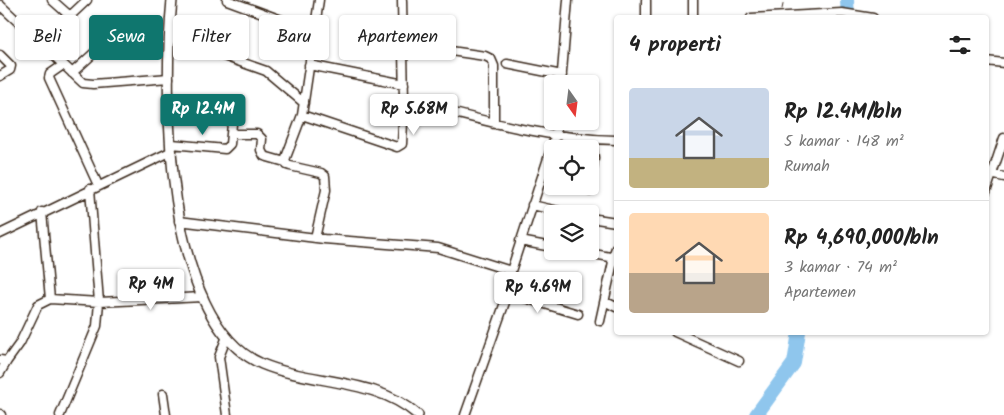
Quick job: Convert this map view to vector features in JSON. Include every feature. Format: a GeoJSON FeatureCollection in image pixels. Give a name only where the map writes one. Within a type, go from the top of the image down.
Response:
{"type":"FeatureCollection","features":[{"type":"Feature","properties":{"kind":"street"},"geometry":{"type":"LineString","coordinates":[[52,0],[70,16],[87,0]]}},
{"type":"Feature","properties":{"kind":"street"},"geometry":{"type":"LineString","coordinates":[[172,0],[169,78],[172,147],[180,222],[188,256],[203,297],[217,327],[226,339],[240,351],[263,364],[280,370],[376,392],[395,399],[418,415]]}},
{"type":"Feature","properties":{"kind":"street"},"geometry":{"type":"LineString","coordinates":[[227,0],[268,15]]}},
{"type":"Feature","properties":{"kind":"street"},"geometry":{"type":"LineString","coordinates":[[317,15],[319,0]]}},
{"type":"Feature","properties":{"kind":"street"},"geometry":{"type":"LineString","coordinates":[[402,0],[403,15]]}},
{"type":"Feature","properties":{"kind":"street"},"geometry":{"type":"LineString","coordinates":[[507,64],[562,75],[568,0]]}},
{"type":"Feature","properties":{"kind":"street"},"geometry":{"type":"LineString","coordinates":[[646,0],[646,15]]}},
{"type":"Feature","properties":{"kind":"street"},"geometry":{"type":"LineString","coordinates":[[693,0],[694,15]]}},
{"type":"Feature","properties":{"kind":"street"},"geometry":{"type":"LineString","coordinates":[[0,5],[72,74],[87,84],[169,78]]}},
{"type":"Feature","properties":{"kind":"street"},"geometry":{"type":"LineString","coordinates":[[805,15],[842,13],[863,15]]}},
{"type":"Feature","properties":{"kind":"street"},"geometry":{"type":"LineString","coordinates":[[170,37],[266,71],[304,102]]}},
{"type":"Feature","properties":{"kind":"street"},"geometry":{"type":"LineString","coordinates":[[456,52],[485,56],[490,59],[494,66],[494,124]]}},
{"type":"Feature","properties":{"kind":"street"},"geometry":{"type":"LineString","coordinates":[[0,55],[11,66],[10,70],[0,76]]}},
{"type":"Feature","properties":{"kind":"street"},"geometry":{"type":"LineString","coordinates":[[72,74],[89,58]]}},
{"type":"Feature","properties":{"kind":"street"},"geometry":{"type":"LineString","coordinates":[[285,162],[302,115],[310,60]]}},
{"type":"Feature","properties":{"kind":"street"},"geometry":{"type":"LineString","coordinates":[[302,115],[397,147],[403,141],[404,60]]}},
{"type":"Feature","properties":{"kind":"street"},"geometry":{"type":"LineString","coordinates":[[989,61],[1004,63]]}},
{"type":"Feature","properties":{"kind":"street"},"geometry":{"type":"LineString","coordinates":[[60,415],[94,337],[99,302],[94,187],[49,78],[50,74],[63,64]]}},
{"type":"Feature","properties":{"kind":"street"},"geometry":{"type":"LineString","coordinates":[[309,65],[404,84]]}},
{"type":"Feature","properties":{"kind":"street"},"geometry":{"type":"LineString","coordinates":[[404,100],[494,124],[592,140]]}},
{"type":"Feature","properties":{"kind":"street"},"geometry":{"type":"LineString","coordinates":[[0,234],[172,147],[225,149],[230,144],[232,124]]}},
{"type":"Feature","properties":{"kind":"street"},"geometry":{"type":"LineString","coordinates":[[465,415],[509,291],[511,271],[556,130]]}},
{"type":"Feature","properties":{"kind":"street"},"geometry":{"type":"LineString","coordinates":[[231,134],[257,134],[262,139],[261,150],[264,156],[285,162],[290,166],[322,173],[325,176],[326,190],[315,238]]}},
{"type":"Feature","properties":{"kind":"street"},"geometry":{"type":"LineString","coordinates":[[1004,138],[1002,150],[990,174],[1004,177]]}},
{"type":"Feature","properties":{"kind":"street"},"geometry":{"type":"LineString","coordinates":[[599,140],[614,140]]}},
{"type":"Feature","properties":{"kind":"street"},"geometry":{"type":"LineString","coordinates":[[532,205],[544,208]]}},
{"type":"Feature","properties":{"kind":"street"},"geometry":{"type":"LineString","coordinates":[[42,212],[50,298]]}},
{"type":"Feature","properties":{"kind":"street"},"geometry":{"type":"LineString","coordinates":[[599,219],[614,222]]}},
{"type":"Feature","properties":{"kind":"street"},"geometry":{"type":"LineString","coordinates":[[180,222],[315,238],[438,248],[511,271]]}},
{"type":"Feature","properties":{"kind":"street"},"geometry":{"type":"LineString","coordinates":[[520,241],[544,246]]}},
{"type":"Feature","properties":{"kind":"street"},"geometry":{"type":"LineString","coordinates":[[600,321],[614,267],[612,259],[614,254]]}},
{"type":"Feature","properties":{"kind":"street"},"geometry":{"type":"LineString","coordinates":[[599,256],[612,259]]}},
{"type":"Feature","properties":{"kind":"street"},"geometry":{"type":"LineString","coordinates":[[509,291],[515,295],[578,314]]}},
{"type":"Feature","properties":{"kind":"street"},"geometry":{"type":"LineString","coordinates":[[0,374],[3,360],[20,343],[38,305],[50,298],[99,302],[203,297]]}},
{"type":"Feature","properties":{"kind":"street"},"geometry":{"type":"LineString","coordinates":[[606,302],[614,305]]}},
{"type":"Feature","properties":{"kind":"street"},"geometry":{"type":"LineString","coordinates":[[681,335],[740,361]]}},
{"type":"Feature","properties":{"kind":"street"},"geometry":{"type":"LineString","coordinates":[[226,339],[218,357],[227,415]]}},
{"type":"Feature","properties":{"kind":"street"},"geometry":{"type":"LineString","coordinates":[[163,394],[166,415]]}},
{"type":"Feature","properties":{"kind":"waterway"},"geometry":{"type":"LineString","coordinates":[[847,0],[848,15]]}},
{"type":"Feature","properties":{"kind":"waterway"},"geometry":{"type":"LineString","coordinates":[[756,415],[794,363],[799,335]]}}]}
